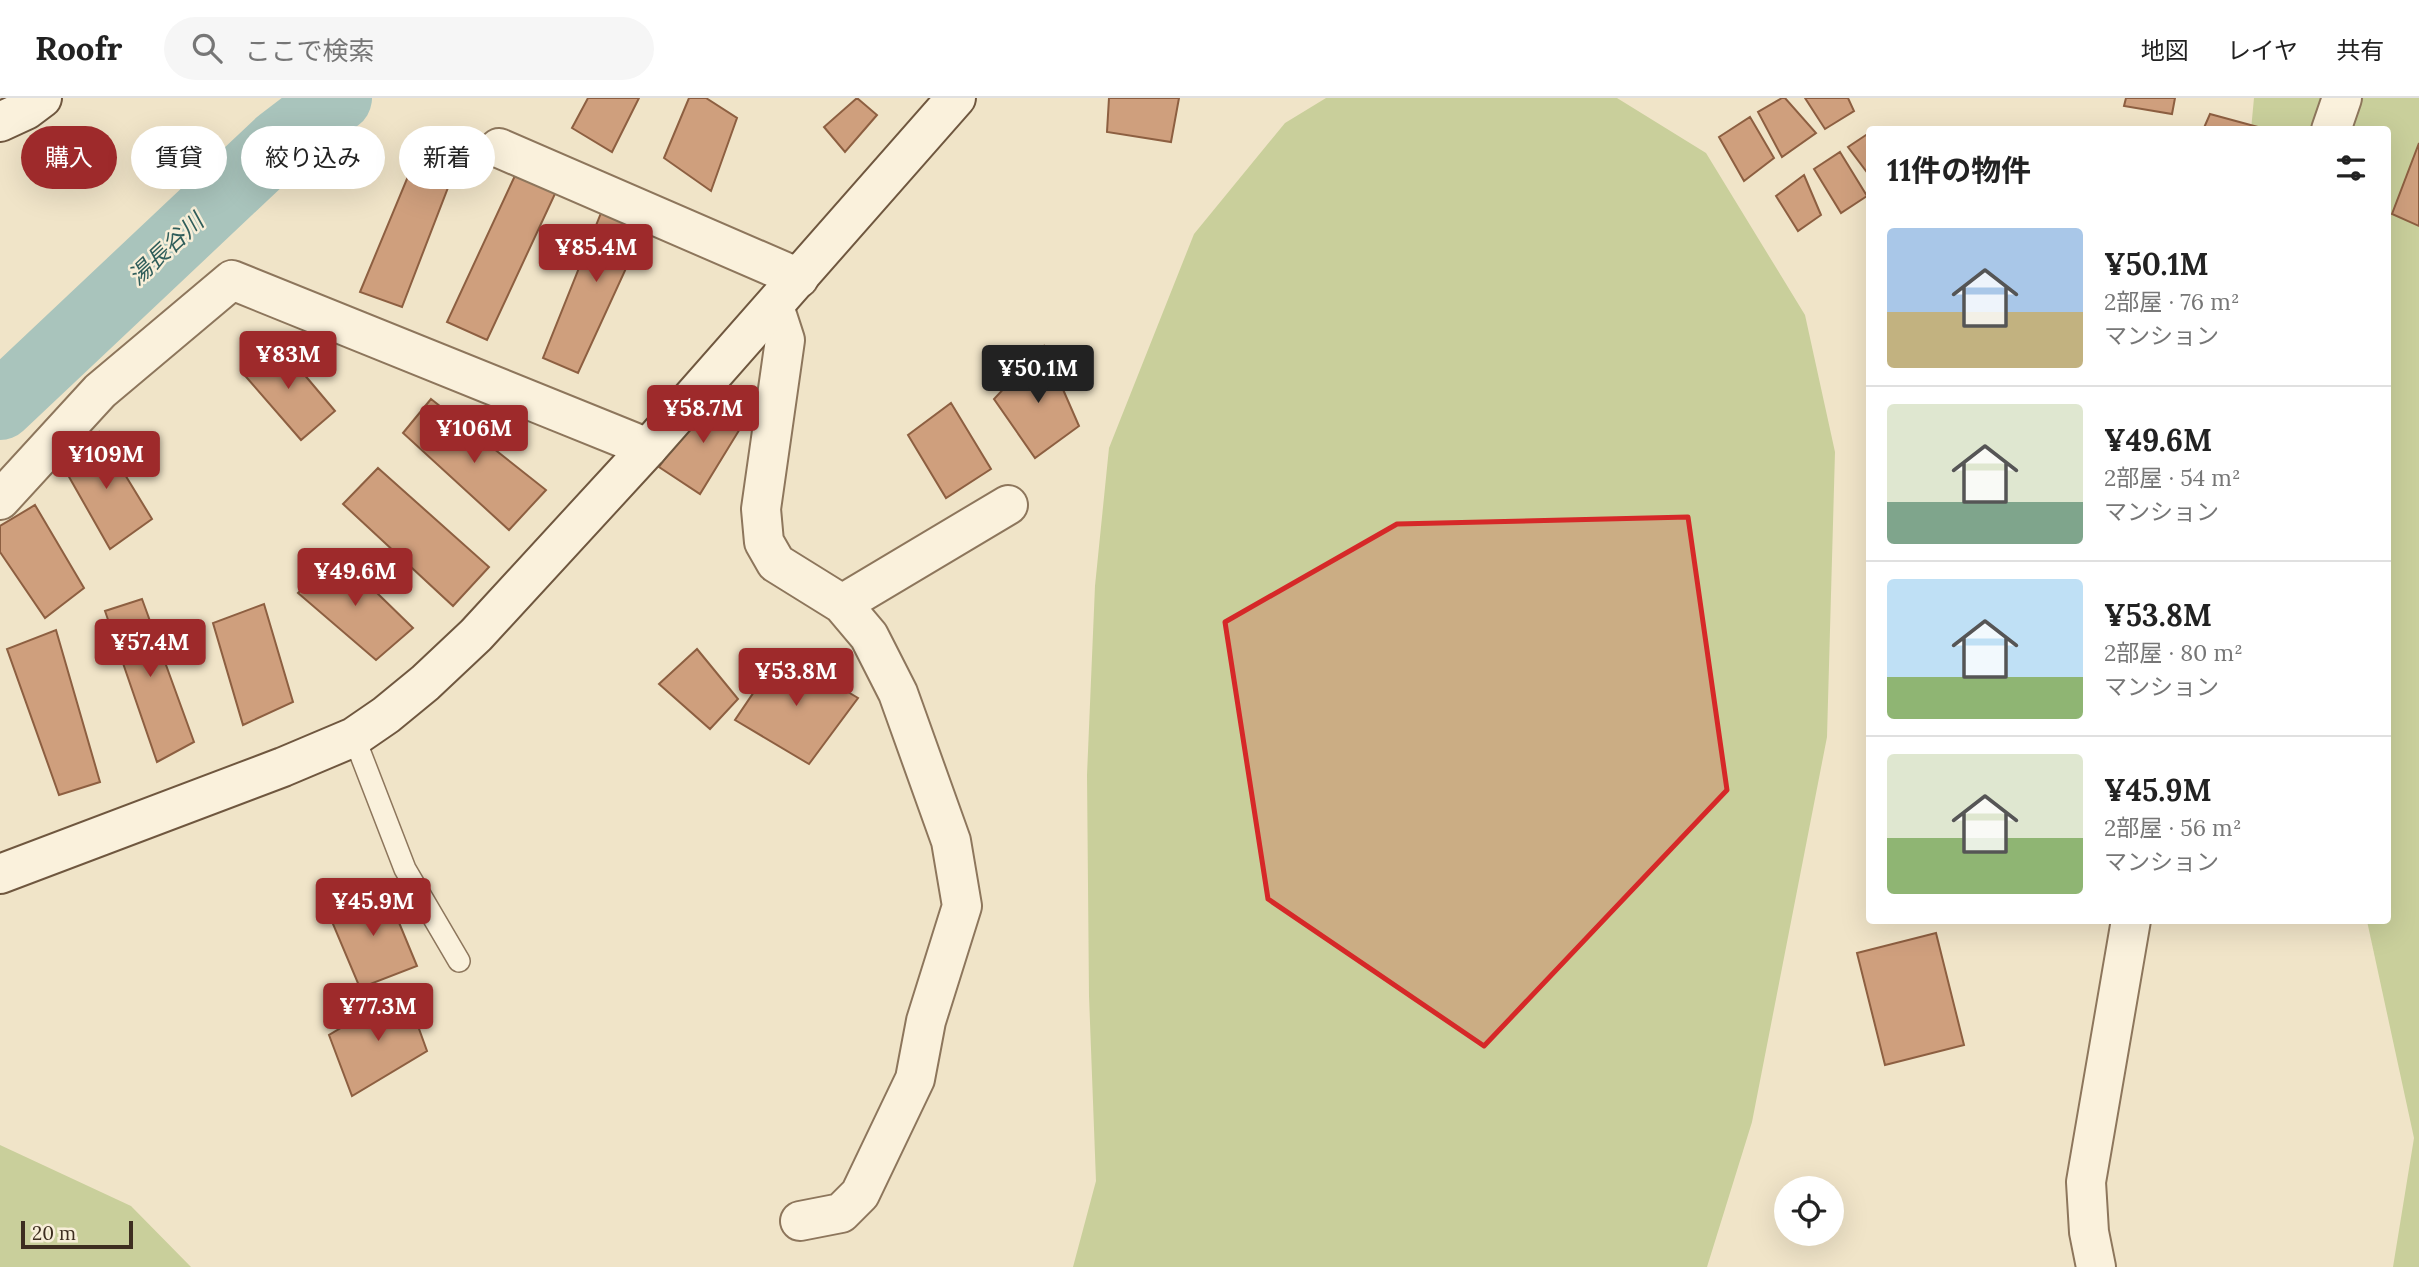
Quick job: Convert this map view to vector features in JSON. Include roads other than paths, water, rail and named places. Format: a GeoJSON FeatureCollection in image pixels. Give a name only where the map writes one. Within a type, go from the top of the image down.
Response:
{"type":"FeatureCollection","features":[{"type":"Feature","properties":{"kind":"street"},"geometry":{"type":"LineString","coordinates":[[0,122],[26,110],[42,98]]}},
{"type":"Feature","properties":{"kind":"street"},"geometry":{"type":"LineString","coordinates":[[0,874],[283,767],[354,737],[425,683],[475,635],[648,448],[956,98]]}},
{"type":"Feature","properties":{"kind":"street"},"geometry":{"type":"LineString","coordinates":[[2333,126],[2342,98]]}},
{"type":"Feature","properties":{"kind":"street"},"geometry":{"type":"LineString","coordinates":[[499,148],[799,278]]}},
{"type":"Feature","properties":{"kind":"street"},"geometry":{"type":"LineString","coordinates":[[0,500],[100,391],[232,280],[648,448]]}},
{"type":"Feature","properties":{"kind":"street"},"geometry":{"type":"LineString","coordinates":[[774,306],[785,340],[761,509],[764,542],[776,563],[842,604],[869,636],[898,693],[951,841],[962,906],[926,1021],[915,1079],[860,1195],[841,1213],[800,1222]]}},
{"type":"Feature","properties":{"kind":"street"},"geometry":{"type":"LineString","coordinates":[[842,604],[1008,505]]}},
{"type":"Feature","properties":{"kind":"street"},"geometry":{"type":"LineString","coordinates":[[2096,1267],[2089,1232],[2087,1182],[2130,924]]}},
{"type":"Feature","properties":{"kind":"lane"},"geometry":{"type":"LineString","coordinates":[[354,737],[405,869],[459,961]]}},
{"type":"Feature","properties":{"kind":"waterway","name":"湯長谷川"},"geometry":{"type":"LineString","coordinates":[[0,406],[280,142],[338,98]]}}]}
